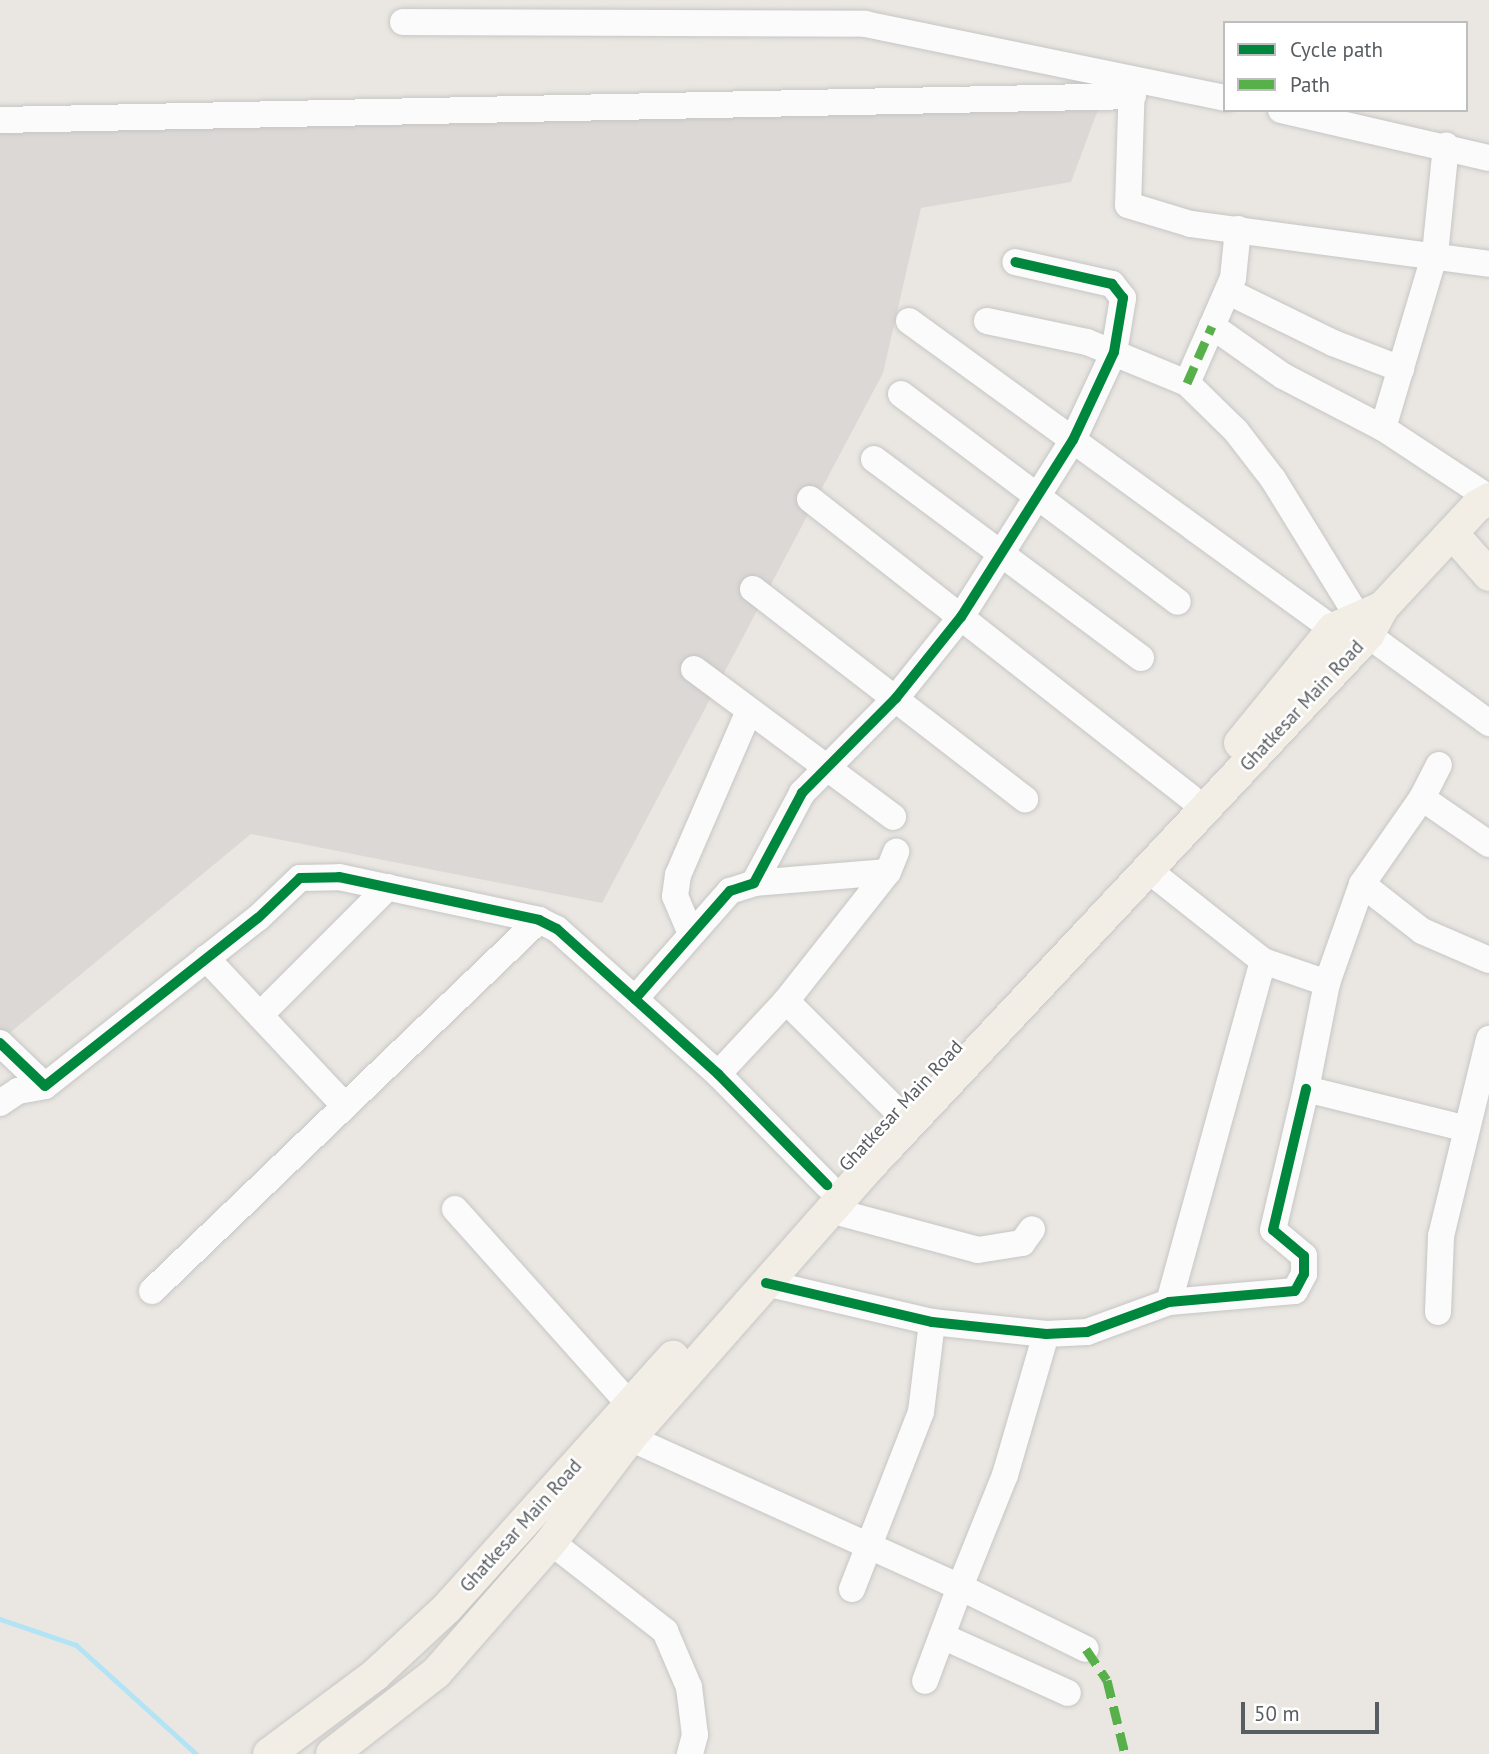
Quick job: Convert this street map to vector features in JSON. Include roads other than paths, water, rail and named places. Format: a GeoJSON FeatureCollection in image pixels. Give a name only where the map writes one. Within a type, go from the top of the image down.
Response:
{"type":"FeatureCollection","features":[{"type":"Feature","properties":{"kind":"main road","name":"Ghatkesar Main Road"},"geometry":{"type":"LineString","coordinates":[[332,1754],[395,1709],[436,1673],[551,1542],[624,1422],[766,1283],[896,1110],[1141,863],[1190,797],[1360,622],[1452,533],[1484,493]]}},
{"type":"Feature","properties":{"kind":"main road"},"geometry":{"type":"LineString","coordinates":[[1452,533],[1489,575]]}},
{"type":"Feature","properties":{"kind":"main road","name":"Ghatkesar Main Road"},"geometry":{"type":"LineString","coordinates":[[268,1754],[376,1675],[447,1608],[624,1422],[1360,622]]}},
{"type":"Feature","properties":{"kind":"street"},"geometry":{"type":"LineString","coordinates":[[403,22],[865,24],[1133,88],[1223,98]]}},
{"type":"Feature","properties":{"kind":"street"},"geometry":{"type":"LineString","coordinates":[[0,120],[1133,88]]}},
{"type":"Feature","properties":{"kind":"street"},"geometry":{"type":"LineString","coordinates":[[1133,88],[1128,205],[1191,224],[1435,254],[1489,264]]}},
{"type":"Feature","properties":{"kind":"street"},"geometry":{"type":"LineString","coordinates":[[1290,112],[1489,158]]}},
{"type":"Feature","properties":{"kind":"street"},"geometry":{"type":"LineString","coordinates":[[1383,428],[1435,254],[1446,146]]}},
{"type":"Feature","properties":{"kind":"street"},"geometry":{"type":"LineString","coordinates":[[1187,383],[1229,292],[1238,229]]}},
{"type":"Feature","properties":{"kind":"street"},"geometry":{"type":"LineString","coordinates":[[754,883],[802,793],[824,768],[897,698],[961,617],[1073,440],[1114,352],[1123,298],[1112,284],[1015,262]]}},
{"type":"Feature","properties":{"kind":"street"},"geometry":{"type":"LineString","coordinates":[[1229,292],[1333,343],[1401,369]]}},
{"type":"Feature","properties":{"kind":"street"},"geometry":{"type":"LineString","coordinates":[[909,321],[1073,440],[1360,622],[1489,723]]}},
{"type":"Feature","properties":{"kind":"street"},"geometry":{"type":"LineString","coordinates":[[987,321],[1114,352],[1187,383],[1236,431],[1272,479],[1360,622]]}},
{"type":"Feature","properties":{"kind":"street"},"geometry":{"type":"LineString","coordinates":[[1212,326],[1283,376],[1383,428],[1484,493]]}},
{"type":"Feature","properties":{"kind":"street"},"geometry":{"type":"LineString","coordinates":[[901,394],[1038,492],[1178,602]]}},
{"type":"Feature","properties":{"kind":"street"},"geometry":{"type":"LineString","coordinates":[[874,459],[1004,552],[1141,658]]}},
{"type":"Feature","properties":{"kind":"street"},"geometry":{"type":"LineString","coordinates":[[810,499],[1190,797]]}},
{"type":"Feature","properties":{"kind":"street"},"geometry":{"type":"LineString","coordinates":[[753,589],[1025,799]]}},
{"type":"Feature","properties":{"kind":"street"},"geometry":{"type":"LineString","coordinates":[[694,669],[893,817]]}},
{"type":"Feature","properties":{"kind":"street"},"geometry":{"type":"LineString","coordinates":[[691,934],[675,896],[678,875],[749,711]]}},
{"type":"Feature","properties":{"kind":"street"},"geometry":{"type":"LineString","coordinates":[[766,1283],[932,1322],[1046,1334],[1087,1332],[1169,1302],[1283,1294],[1301,1285],[1304,1256],[1273,1230],[1306,1089],[1327,983],[1362,884],[1422,798],[1438,765]]}},
{"type":"Feature","properties":{"kind":"street"},"geometry":{"type":"LineString","coordinates":[[1422,798],[1489,844]]}},
{"type":"Feature","properties":{"kind":"street"},"geometry":{"type":"LineString","coordinates":[[635,999],[730,891],[754,883],[892,862],[786,1001],[718,1074]]}},
{"type":"Feature","properties":{"kind":"street"},"geometry":{"type":"LineString","coordinates":[[1141,863],[1263,961],[1327,983]]}},
{"type":"Feature","properties":{"kind":"street"},"geometry":{"type":"LineString","coordinates":[[9,1097],[45,1086],[288,894],[299,878],[318,874],[539,920],[557,929],[718,1074],[829,1198],[978,1250],[1022,1243],[1032,1229]]}},
{"type":"Feature","properties":{"kind":"street"},"geometry":{"type":"LineString","coordinates":[[1362,884],[1422,931],[1489,960]]}},
{"type":"Feature","properties":{"kind":"street"},"geometry":{"type":"LineString","coordinates":[[260,1015],[387,887]]}},
{"type":"Feature","properties":{"kind":"street"},"geometry":{"type":"LineString","coordinates":[[152,1291],[539,920]]}},
{"type":"Feature","properties":{"kind":"street"},"geometry":{"type":"LineString","coordinates":[[206,958],[345,1106]]}},
{"type":"Feature","properties":{"kind":"street"},"geometry":{"type":"LineString","coordinates":[[1169,1302],[1263,961]]}},
{"type":"Feature","properties":{"kind":"street"},"geometry":{"type":"LineString","coordinates":[[786,1001],[896,1110]]}},
{"type":"Feature","properties":{"kind":"street"},"geometry":{"type":"LineString","coordinates":[[1438,1312],[1441,1236],[1464,1128],[1489,1039]]}},
{"type":"Feature","properties":{"kind":"street"},"geometry":{"type":"LineString","coordinates":[[0,1043],[45,1086]]}},
{"type":"Feature","properties":{"kind":"street"},"geometry":{"type":"LineString","coordinates":[[1306,1089],[1464,1128]]}},
{"type":"Feature","properties":{"kind":"street"},"geometry":{"type":"LineString","coordinates":[[455,1209],[624,1422],[867,1545],[1086,1649]]}},
{"type":"Feature","properties":{"kind":"street"},"geometry":{"type":"LineString","coordinates":[[852,1589],[921,1412],[932,1322]]}},
{"type":"Feature","properties":{"kind":"street"},"geometry":{"type":"LineString","coordinates":[[925,1681],[1005,1475],[1046,1334]]}},
{"type":"Feature","properties":{"kind":"street"},"geometry":{"type":"LineString","coordinates":[[551,1542],[665,1631],[689,1687],[695,1735],[690,1754]]}},
{"type":"Feature","properties":{"kind":"street"},"geometry":{"type":"LineString","coordinates":[[942,1636],[1068,1693]]}},
{"type":"Feature","properties":{"kind":"waterway"},"geometry":{"type":"LineString","coordinates":[[0,1619],[76,1645],[196,1754]]}}]}
